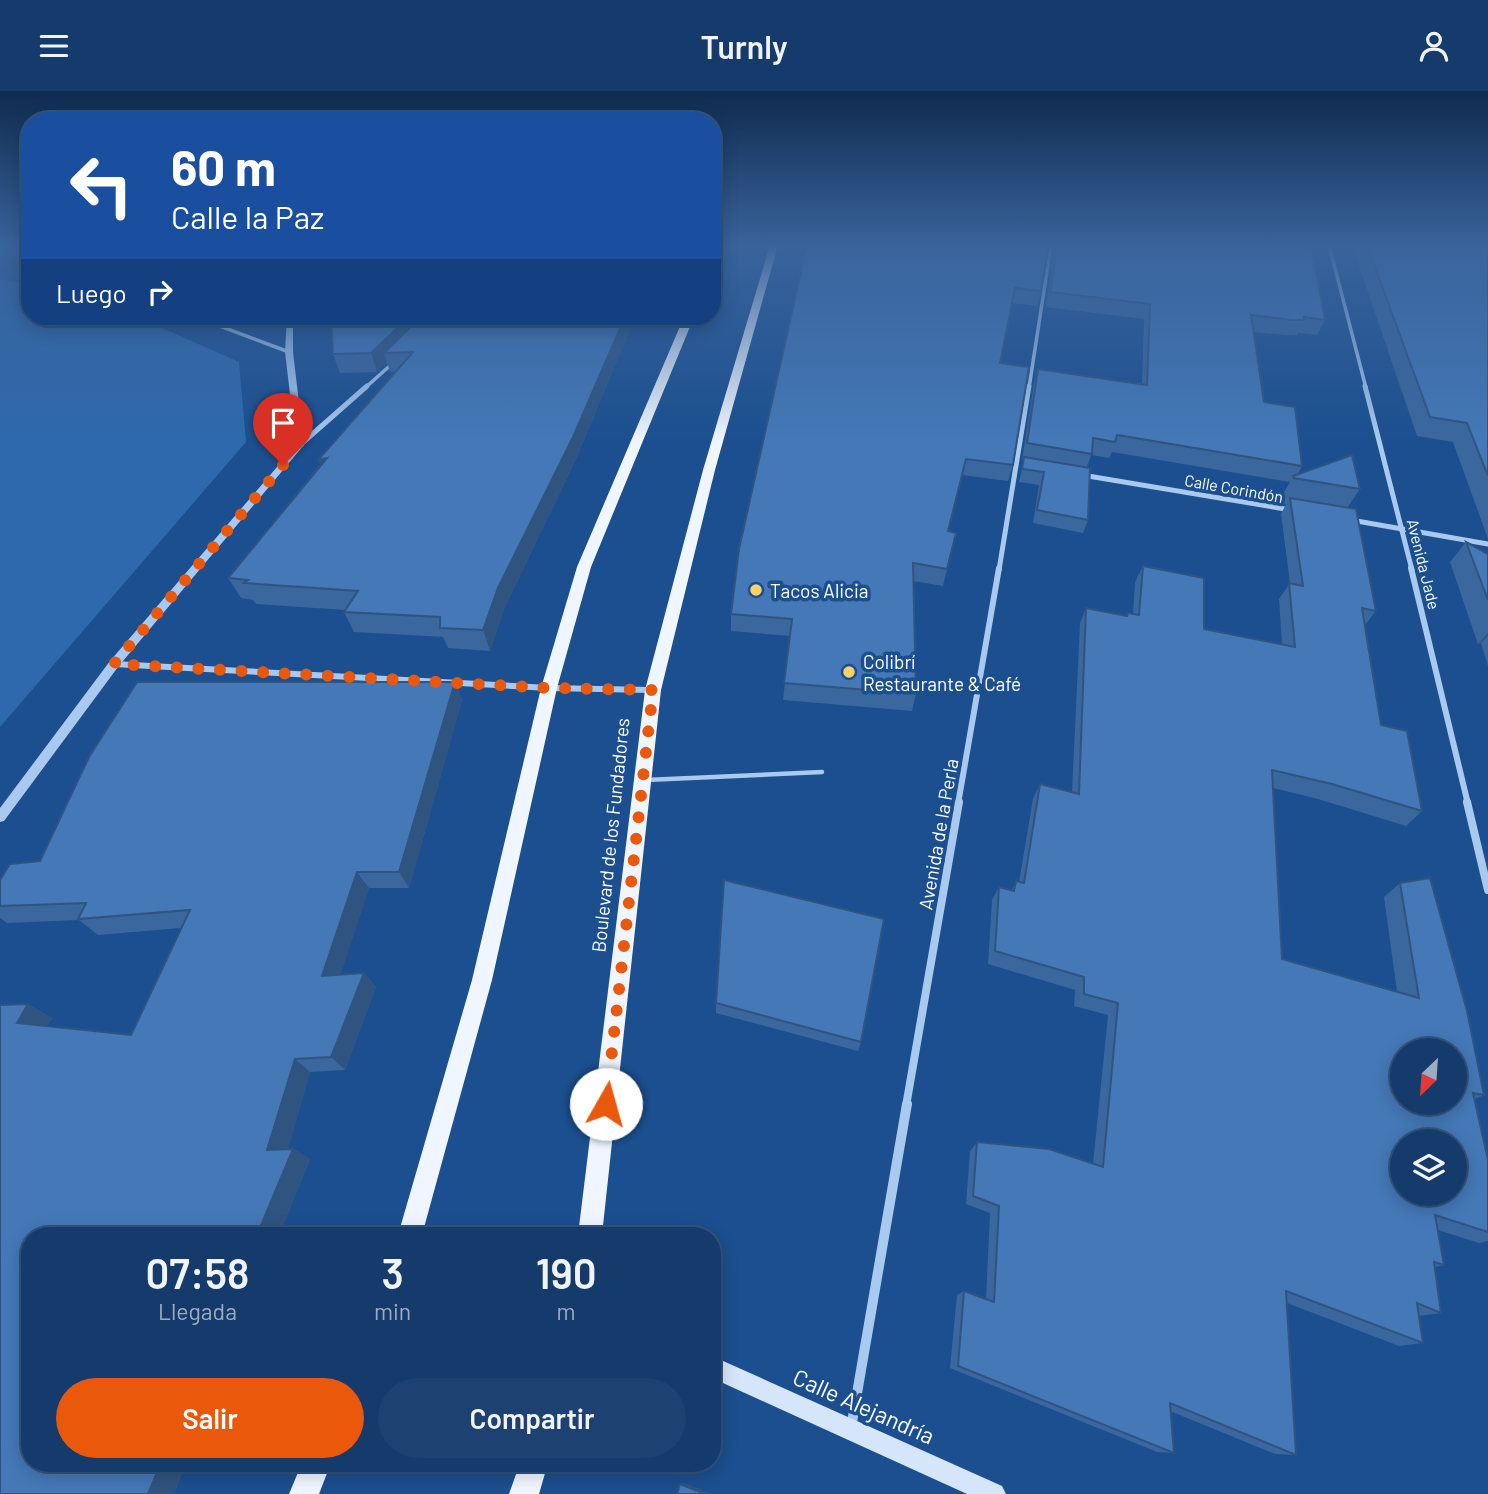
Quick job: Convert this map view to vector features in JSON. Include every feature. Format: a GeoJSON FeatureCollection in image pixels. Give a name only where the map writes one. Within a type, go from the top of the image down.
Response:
{"type":"FeatureCollection","features":[{"type":"Feature","properties":{"kind":"main road","name":"Boulevard de los Fundadores"},"geometry":{"type":"LineString","coordinates":[[591,1227],[653,690],[709,470],[755,310]]}},
{"type":"Feature","properties":{"kind":"main road"},"geometry":{"type":"LineString","coordinates":[[412,1227],[482,980],[549,688],[584,567],[685,326]]}},
{"type":"Feature","properties":{"kind":"main road","name":"Calle Alejandría"},"geometry":{"type":"LineString","coordinates":[[721,1371],[994,1494]]}},
{"type":"Feature","properties":{"kind":"main road"},"geometry":{"type":"LineString","coordinates":[[304,1494],[313,1472]]}},
{"type":"Feature","properties":{"kind":"main road"},"geometry":{"type":"LineString","coordinates":[[524,1494],[531,1472]]}},
{"type":"Feature","properties":{"kind":"street","name":"Avenida de la Perla"},"geometry":{"type":"LineString","coordinates":[[851,1428],[1017,464],[1041,310]]}},
{"type":"Feature","properties":{"kind":"street","name":"Avenida Jade"},"geometry":{"type":"LineString","coordinates":[[1346,310],[1402,529],[1488,890]]}},
{"type":"Feature","properties":{"kind":"street"},"geometry":{"type":"LineString","coordinates":[[220,326],[289,352]]}},
{"type":"Feature","properties":{"kind":"street"},"geometry":{"type":"LineString","coordinates":[[290,326],[289,352],[300,445]]}},
{"type":"Feature","properties":{"kind":"street"},"geometry":{"type":"LineString","coordinates":[[0,817],[114,664],[300,445],[396,360]]}},
{"type":"Feature","properties":{"kind":"street"},"geometry":{"type":"LineString","coordinates":[[1017,464],[1030,466]]}},
{"type":"Feature","properties":{"kind":"street","name":"Calle Corindón"},"geometry":{"type":"LineString","coordinates":[[1069,473],[1293,511]]}},
{"type":"Feature","properties":{"kind":"street"},"geometry":{"type":"LineString","coordinates":[[1347,520],[1488,544]]}},
{"type":"Feature","properties":{"kind":"street"},"geometry":{"type":"LineString","coordinates":[[114,664],[549,688],[653,690]]}},
{"type":"Feature","properties":{"kind":"lane"},"geometry":{"type":"LineString","coordinates":[[643,780],[822,772]]}},
{"type":"Feature","properties":{"kind":"shaded area"},"geometry":{"type":"Polygon","coordinates":[[[0,310],[21,310],[21,326],[157,326],[239,362],[246,442],[0,727],[0,310]]]}},
{"type":"Feature","properties":{"kind":"building"},"geometry":{"type":"Polygon","coordinates":[[[792,310],[1011,310],[1000,363],[1029,367],[1013,465],[966,459],[948,531],[956,533],[947,569],[913,563],[916,694],[784,683],[792,619],[731,614],[739,549],[792,310]]]}},
{"type":"Feature","properties":{"kind":"building"},"geometry":{"type":"Polygon","coordinates":[[[1150,310],[1323,310],[1325,320],[1304,317],[1304,320],[1292,320],[1251,315],[1264,402],[1295,407],[1302,466],[1117,435],[1115,442],[1093,438],[1092,454],[1027,443],[1038,369],[1147,385],[1150,310]]]}},
{"type":"Feature","properties":{"kind":"building"},"geometry":{"type":"Polygon","coordinates":[[[1391,310],[1488,310],[1488,476],[1467,423],[1430,417],[1391,310]]]}},
{"type":"Feature","properties":{"kind":"building"},"geometry":{"type":"Polygon","coordinates":[[[331,326],[400,326],[371,353],[333,354],[331,326]]]}},
{"type":"Feature","properties":{"kind":"building"},"geometry":{"type":"Polygon","coordinates":[[[412,326],[621,326],[573,437],[498,588],[483,630],[440,628],[440,617],[344,612],[358,591],[244,583],[248,580],[228,578],[327,458],[318,460],[413,352],[384,353],[412,326]]]}},
{"type":"Feature","properties":{"kind":"building"},"geometry":{"type":"Polygon","coordinates":[[[1352,455],[1360,489],[1293,476],[1352,455]]]}},
{"type":"Feature","properties":{"kind":"building"},"geometry":{"type":"Polygon","coordinates":[[[1024,457],[1090,468],[1088,520],[1037,510],[1044,472],[1022,469],[1024,457]]]}},
{"type":"Feature","properties":{"kind":"building"},"geometry":{"type":"Polygon","coordinates":[[[1290,498],[1356,509],[1376,611],[1362,608],[1381,725],[1407,731],[1422,811],[1332,784],[1272,770],[1282,959],[1419,998],[1400,883],[1430,878],[1467,1011],[1484,1095],[1473,1093],[1488,1160],[1488,1232],[1435,1215],[1444,1265],[1434,1262],[1441,1313],[1417,1303],[1423,1343],[1286,1291],[1296,1455],[1170,1403],[1174,1453],[958,1366],[964,1291],[994,1302],[999,1206],[973,1196],[977,1142],[1049,1149],[1103,1167],[1118,1003],[1084,994],[1084,977],[995,951],[999,887],[1014,891],[1016,881],[1024,883],[1040,784],[1079,794],[1086,608],[1127,616],[1128,613],[1139,615],[1143,566],[1204,578],[1204,629],[1295,647],[1289,583],[1303,586],[1290,498]]]}},
{"type":"Feature","properties":{"kind":"building"},"geometry":{"type":"Polygon","coordinates":[[[1466,542],[1488,554],[1488,600],[1466,542]]]}},
{"type":"Feature","properties":{"kind":"building"},"geometry":{"type":"Polygon","coordinates":[[[137,682],[455,682],[399,872],[357,872],[322,976],[364,973],[331,1057],[295,1059],[267,1150],[293,1149],[260,1227],[21,1227],[21,1472],[157,1472],[148,1494],[0,1494],[0,1005],[28,1004],[17,1023],[131,1035],[190,910],[78,919],[86,903],[0,906],[0,880],[10,864],[40,861],[89,757],[137,682]]]}},
{"type":"Feature","properties":{"kind":"building"},"geometry":{"type":"Polygon","coordinates":[[[724,880],[884,919],[861,1042],[716,1003],[724,880]]]}},
{"type":"Feature","properties":{"kind":"building"},"geometry":{"type":"Polygon","coordinates":[[[680,1484],[705,1494],[677,1494],[680,1484]]]}},
{"type":"Feature","properties":{"kind":"place","name":"Tacos Alicia"},"geometry":{"type":"Point","coordinates":[756,590]}},
{"type":"Feature","properties":{"kind":"place","name":"Colibrí Restaurante & Café"},"geometry":{"type":"Point","coordinates":[849,672]}},
{"type":"Feature","properties":{"kind":"route"},"geometry":{"type":"LineString","coordinates":[[283,465],[114,664],[549,688],[653,690],[606,1104]]}}]}
